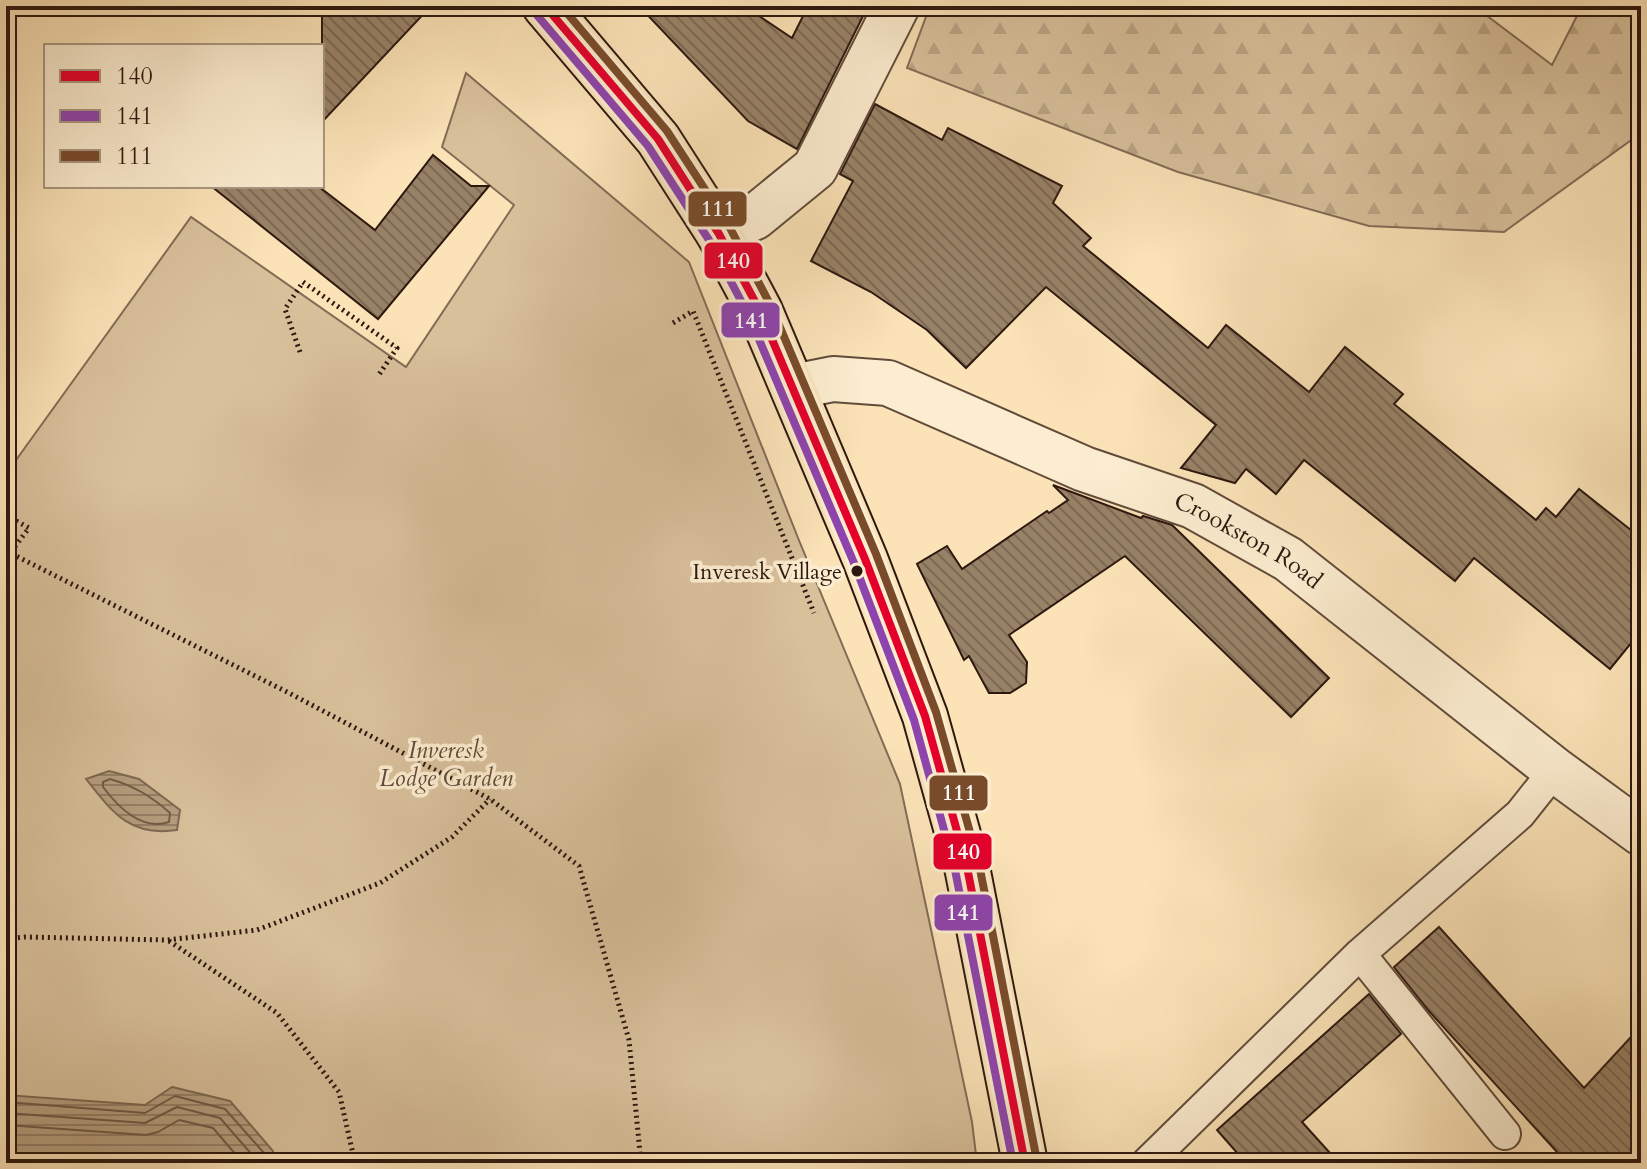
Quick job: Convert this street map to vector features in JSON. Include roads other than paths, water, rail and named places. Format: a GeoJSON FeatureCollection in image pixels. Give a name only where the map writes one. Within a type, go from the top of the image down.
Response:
{"type":"FeatureCollection","features":[{"type":"Feature","properties":{"kind":"main road"},"geometry":{"type":"LineString","coordinates":[[545,6],[658,139],[719,234],[760,311],[865,559],[925,716],[967,867],[1025,1163]]}},
{"type":"Feature","properties":{"kind":"street"},"geometry":{"type":"LineString","coordinates":[[719,234],[755,217],[815,168],[897,6]]}},
{"type":"Feature","properties":{"kind":"street","name":"Crookston Road"},"geometry":{"type":"LineString","coordinates":[[793,387],[833,379],[888,383],[1084,469],[1193,506],[1288,559],[1555,770],[1641,833]]}},
{"type":"Feature","properties":{"kind":"lane"},"geometry":{"type":"LineString","coordinates":[[1147,1163],[1360,954],[1520,814],[1555,770]]}},
{"type":"Feature","properties":{"kind":"lane"},"geometry":{"type":"LineString","coordinates":[[1360,954],[1505,1134]]}},
{"type":"Feature","properties":{"kind":"water"},"geometry":{"type":"Polygon","coordinates":[[[109,771],[139,779],[180,810],[177,830],[147,830],[114,812],[86,779],[109,771]]]}},
{"type":"Feature","properties":{"kind":"water"},"geometry":{"type":"Polygon","coordinates":[[[172,1087],[230,1101],[273,1151],[273,1163],[6,1163],[6,1095],[145,1105],[172,1087]]]}},
{"type":"Feature","properties":{"kind":"place","name":"Inveresk Village"},"geometry":{"type":"Point","coordinates":[857,571]}},
{"type":"Feature","properties":{"kind":"park label","name":"Inveresk Lodge Garden"},"geometry":{"type":"Point","coordinates":[446,764]}}]}
